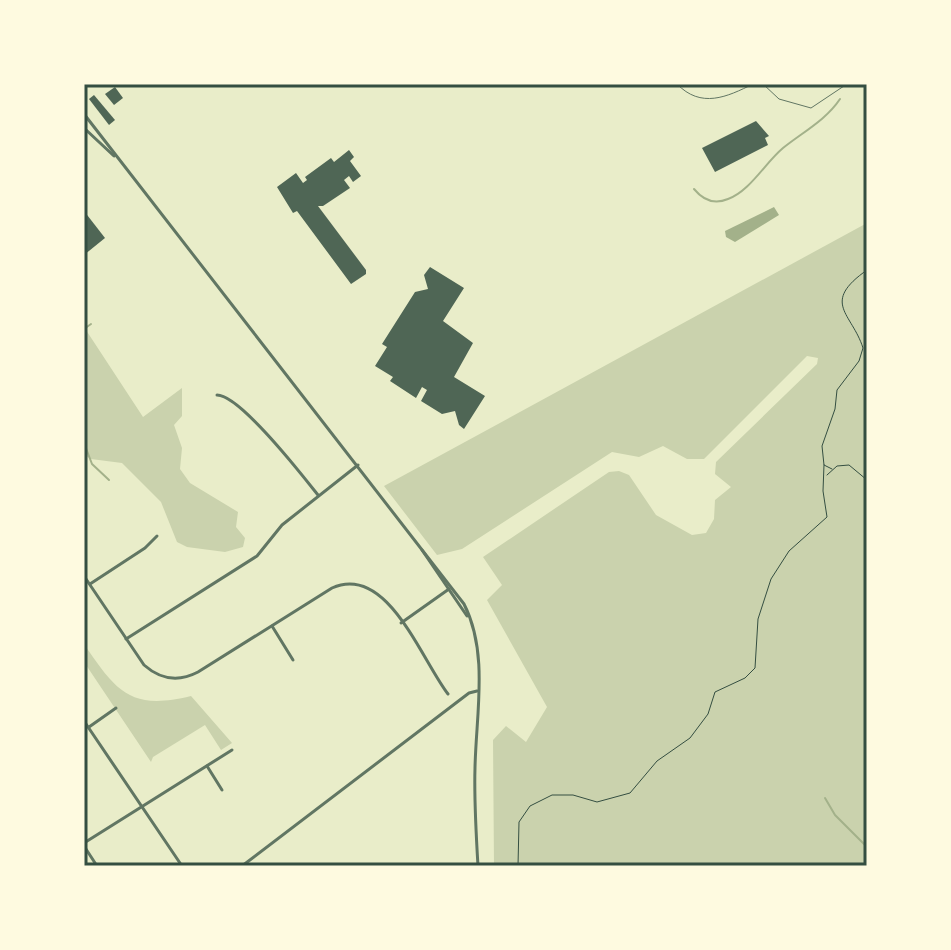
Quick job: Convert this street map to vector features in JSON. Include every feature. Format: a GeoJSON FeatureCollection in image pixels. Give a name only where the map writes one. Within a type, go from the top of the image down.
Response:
{"type":"FeatureCollection","features":[{"type":"Feature","properties":{"kind":"street"},"geometry":{"type":"LineString","coordinates":[[84,114],[453,586],[469,619],[477,650],[475,776],[478,866]]}},
{"type":"Feature","properties":{"kind":"street"},"geometry":{"type":"LineString","coordinates":[[84,128],[114,156]]}},
{"type":"Feature","properties":{"kind":"street"},"geometry":{"type":"LineString","coordinates":[[217,395],[228,397],[271,438],[318,495]]}},
{"type":"Feature","properties":{"kind":"street"},"geometry":{"type":"LineString","coordinates":[[126,639],[257,556],[282,525],[358,465]]}},
{"type":"Feature","properties":{"kind":"street"},"geometry":{"type":"LineString","coordinates":[[90,584],[148,546],[157,536]]}},
{"type":"Feature","properties":{"kind":"street"},"geometry":{"type":"LineString","coordinates":[[419,545],[469,619]]}},
{"type":"Feature","properties":{"kind":"street"},"geometry":{"type":"LineString","coordinates":[[84,576],[152,672],[180,678],[198,672],[332,588],[351,583],[378,591],[448,694]]}},
{"type":"Feature","properties":{"kind":"street"},"geometry":{"type":"LineString","coordinates":[[401,623],[449,589]]}},
{"type":"Feature","properties":{"kind":"street"},"geometry":{"type":"LineString","coordinates":[[272,626],[293,660]]}},
{"type":"Feature","properties":{"kind":"street"},"geometry":{"type":"LineString","coordinates":[[242,866],[469,693],[477,691]]}},
{"type":"Feature","properties":{"kind":"street"},"geometry":{"type":"LineString","coordinates":[[88,727],[116,708]]}},
{"type":"Feature","properties":{"kind":"street"},"geometry":{"type":"LineString","coordinates":[[84,721],[182,866]]}},
{"type":"Feature","properties":{"kind":"street"},"geometry":{"type":"LineString","coordinates":[[97,866],[84,845],[232,750]]}},
{"type":"Feature","properties":{"kind":"street"},"geometry":{"type":"LineString","coordinates":[[206,765],[222,790]]}},
{"type":"Feature","properties":{"kind":"lane"},"geometry":{"type":"LineString","coordinates":[[677,84],[696,97],[715,100],[753,84]]}},
{"type":"Feature","properties":{"kind":"lane"},"geometry":{"type":"LineString","coordinates":[[763,84],[779,99],[811,108],[847,84]]}},
{"type":"Feature","properties":{"kind":"path"},"geometry":{"type":"LineString","coordinates":[[518,866],[519,822],[537,800],[563,794],[597,802],[630,793],[657,761],[690,738],[708,714],[715,692],[752,672],[756,662],[758,619],[771,579],[789,551],[827,517],[822,446],[839,383],[862,354],[861,341],[845,317],[843,301],[852,283],[867,270]]}},
{"type":"Feature","properties":{"kind":"path"},"geometry":{"type":"LineString","coordinates":[[824,465],[832,469],[852,466],[867,480]]}},
{"type":"Feature","properties":{"kind":"path"},"geometry":{"type":"LineString","coordinates":[[825,476],[832,469]]}},
{"type":"Feature","properties":{"kind":"shaded area"},"geometry":{"type":"Polygon","coordinates":[[[774,207],[779,215],[735,242],[726,237],[725,231],[774,207]]]}},
{"type":"Feature","properties":{"kind":"shaded area"},"geometry":{"type":"Polygon","coordinates":[[[867,223],[867,866],[494,866],[493,740],[506,726],[526,742],[547,707],[487,600],[502,585],[483,557],[609,472],[619,471],[629,475],[656,515],[692,535],[706,533],[714,519],[715,500],[731,487],[715,474],[716,462],[817,364],[818,358],[807,356],[704,459],[687,459],[663,446],[639,457],[612,452],[462,549],[437,555],[384,486],[867,223]]]}},
{"type":"Feature","properties":{"kind":"shaded area"},"geometry":{"type":"Polygon","coordinates":[[[84,327],[143,417],[182,388],[182,416],[174,425],[182,448],[180,469],[190,483],[238,512],[236,527],[245,538],[243,547],[225,552],[187,547],[177,542],[161,502],[122,463],[91,459],[84,455],[84,327]]]}},
{"type":"Feature","properties":{"kind":"shaded area"},"geometry":{"type":"Polygon","coordinates":[[[84,644],[106,674],[127,693],[153,701],[191,696],[232,743],[221,750],[205,725],[153,757],[151,762],[84,662],[84,644]]]}},
{"type":"Feature","properties":{"kind":"building"},"geometry":{"type":"Polygon","coordinates":[[[115,87],[123,98],[114,105],[105,94],[115,87]]]}},
{"type":"Feature","properties":{"kind":"building"},"geometry":{"type":"Polygon","coordinates":[[[94,95],[115,120],[109,125],[89,99],[94,95]]]}},
{"type":"Feature","properties":{"kind":"building"},"geometry":{"type":"Polygon","coordinates":[[[756,121],[769,136],[765,138],[768,145],[715,172],[702,148],[756,121]]]}},
{"type":"Feature","properties":{"kind":"building"},"geometry":{"type":"Polygon","coordinates":[[[349,150],[354,157],[350,161],[361,176],[353,182],[349,176],[344,180],[350,188],[323,206],[318,206],[366,270],[366,274],[351,284],[297,211],[293,213],[277,187],[296,173],[303,183],[307,180],[305,177],[331,158],[334,162],[349,150]]]}},
{"type":"Feature","properties":{"kind":"building"},"geometry":{"type":"Polygon","coordinates":[[[84,211],[105,238],[84,255],[84,211]]]}},
{"type":"Feature","properties":{"kind":"building"},"geometry":{"type":"Polygon","coordinates":[[[430,267],[464,288],[443,321],[473,343],[454,377],[485,396],[464,429],[459,425],[455,411],[442,414],[421,401],[427,390],[422,387],[416,398],[390,381],[393,377],[375,366],[387,347],[382,344],[415,292],[428,289],[424,275],[430,267]]]}},
{"type":"Feature","properties":{"kind":"waterway"},"geometry":{"type":"LineString","coordinates":[[694,189],[705,199],[713,201],[723,201],[736,195],[776,154],[821,120],[840,99]]}},
{"type":"Feature","properties":{"kind":"waterway"},"geometry":{"type":"LineString","coordinates":[[84,329],[91,324]]}},
{"type":"Feature","properties":{"kind":"waterway"},"geometry":{"type":"LineString","coordinates":[[84,443],[92,464],[109,480]]}},
{"type":"Feature","properties":{"kind":"waterway"},"geometry":{"type":"LineString","coordinates":[[825,798],[835,815],[867,847]]}}]}
